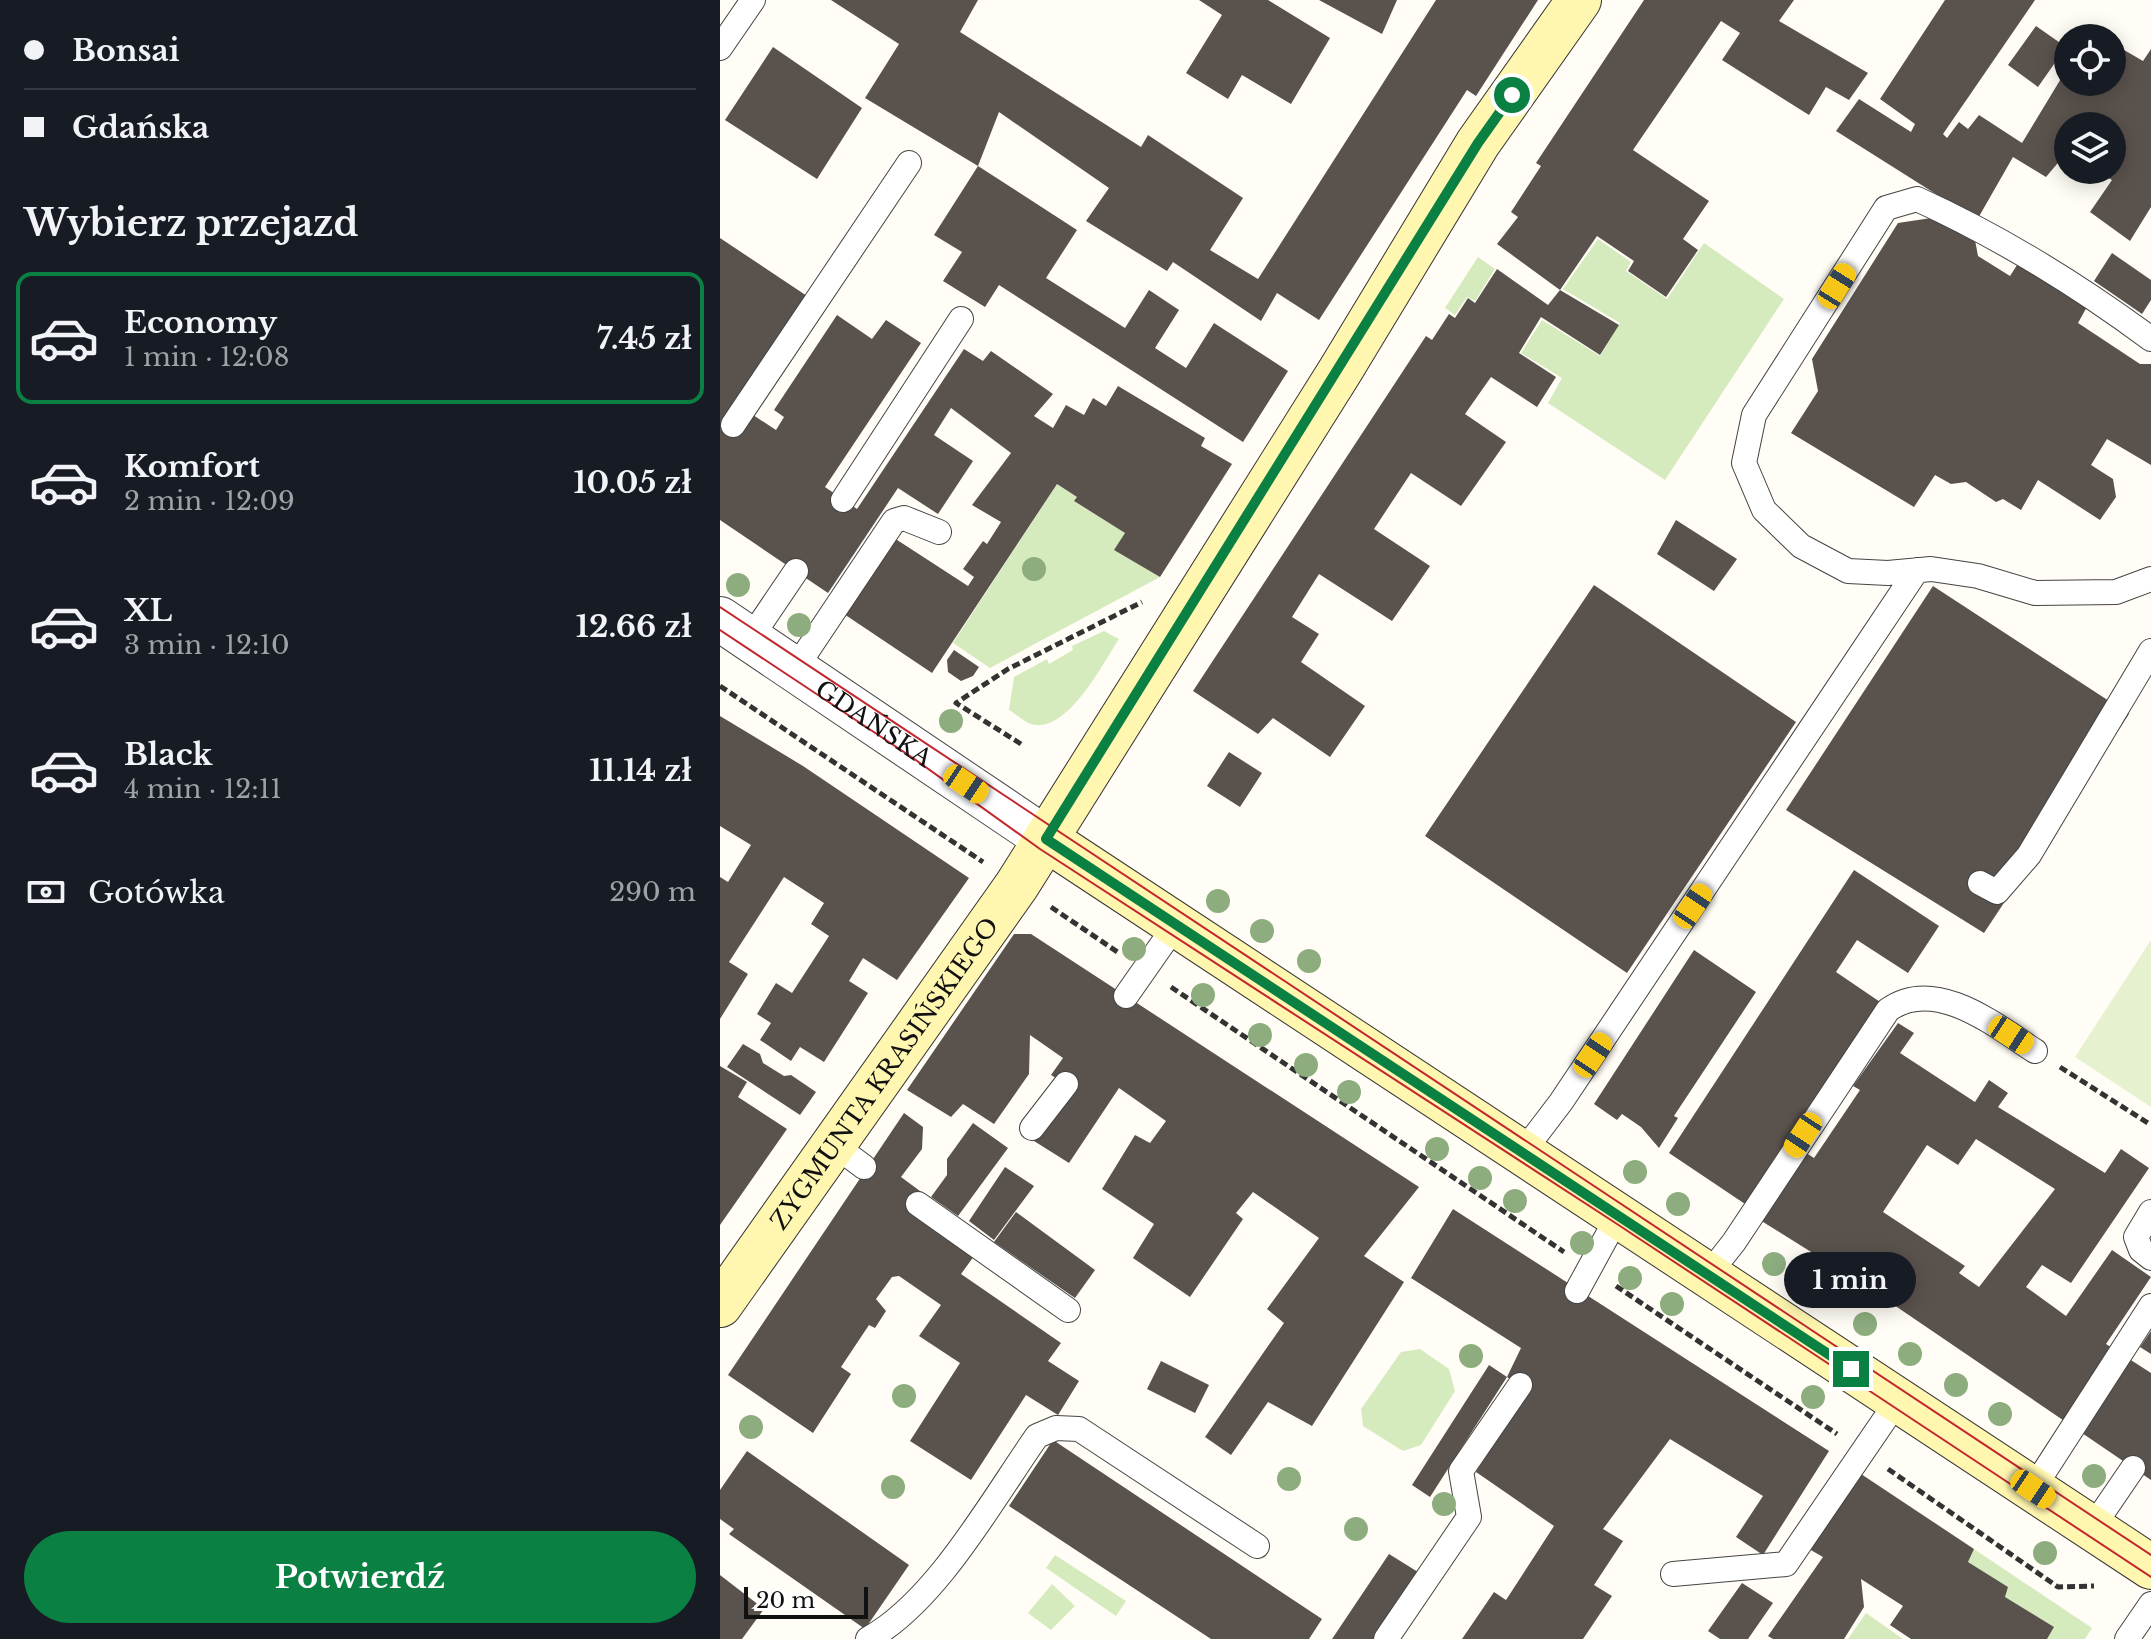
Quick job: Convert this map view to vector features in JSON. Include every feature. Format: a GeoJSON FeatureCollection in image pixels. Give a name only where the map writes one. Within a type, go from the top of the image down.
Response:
{"type":"FeatureCollection","features":[{"type":"Feature","properties":{"kind":"street","name":"ZYGMUNTA KRASIŃSKIEGO"},"geometry":{"type":"LineString","coordinates":[[720,1305],[848,1156],[1478,143],[1579,0]]}},
{"type":"Feature","properties":{"kind":"street","name":"GDAŃSKA"},"geometry":{"type":"LineString","coordinates":[[735,629],[1175,926],[2151,1567]]}},
{"type":"Feature","properties":{"kind":"lane"},"geometry":{"type":"LineString","coordinates":[[720,48],[753,0]]}},
{"type":"Feature","properties":{"kind":"lane"},"geometry":{"type":"LineString","coordinates":[[733,425],[909,163]]}},
{"type":"Feature","properties":{"kind":"lane"},"geometry":{"type":"LineString","coordinates":[[2148,331],[2007,244],[1951,214],[1917,199],[1886,208],[1754,415],[1744,463],[1764,510],[1801,546],[1848,571],[1888,573],[1917,570],[1978,576],[2035,593],[2116,592],[2151,579]]}},
{"type":"Feature","properties":{"kind":"lane"},"geometry":{"type":"LineString","coordinates":[[843,500],[961,319]]}},
{"type":"Feature","properties":{"kind":"lane"},"geometry":{"type":"LineString","coordinates":[[795,669],[894,521],[904,518],[939,532]]}},
{"type":"Feature","properties":{"kind":"lane"},"geometry":{"type":"LineString","coordinates":[[1523,1152],[1561,1102],[1917,570]]}},
{"type":"Feature","properties":{"kind":"lane"},"geometry":{"type":"LineString","coordinates":[[735,629],[796,571]]}},
{"type":"Feature","properties":{"kind":"lane"},"geometry":{"type":"LineString","coordinates":[[1980,883],[1997,892],[2012,878],[2151,651]]}},
{"type":"Feature","properties":{"kind":"lane"},"geometry":{"type":"LineString","coordinates":[[1126,996],[1175,926]]}},
{"type":"Feature","properties":{"kind":"lane"},"geometry":{"type":"LineString","coordinates":[[1708,1275],[1734,1242],[1888,1010],[1903,999],[1924,996],[1952,1004],[1986,1020],[2035,1051]]}},
{"type":"Feature","properties":{"kind":"lane"},"geometry":{"type":"LineString","coordinates":[[1032,1128],[1066,1084]]}},
{"type":"Feature","properties":{"kind":"lane"},"geometry":{"type":"LineString","coordinates":[[918,1204],[1068,1310]]}},
{"type":"Feature","properties":{"kind":"lane"},"geometry":{"type":"LineString","coordinates":[[2151,1212],[2136,1237],[2141,1250],[2151,1258]]}},
{"type":"Feature","properties":{"kind":"lane"},"geometry":{"type":"LineString","coordinates":[[1577,1291],[1618,1216]]}},
{"type":"Feature","properties":{"kind":"lane"},"geometry":{"type":"LineString","coordinates":[[2033,1489],[2151,1306]]}},
{"type":"Feature","properties":{"kind":"lane"},"geometry":{"type":"LineString","coordinates":[[1386,1639],[1469,1517],[1461,1471],[1520,1385]]}},
{"type":"Feature","properties":{"kind":"lane"},"geometry":{"type":"LineString","coordinates":[[1673,1574],[1786,1564],[1898,1400]]}},
{"type":"Feature","properties":{"kind":"lane"},"geometry":{"type":"LineString","coordinates":[[868,1639],[891,1626],[932,1584],[1037,1436],[1056,1428],[1079,1429],[1257,1546]]}},
{"type":"Feature","properties":{"kind":"lane"},"geometry":{"type":"LineString","coordinates":[[2092,1528],[2133,1468]]}},
{"type":"Feature","properties":{"kind":"lane"},"geometry":{"type":"LineString","coordinates":[[2127,1639],[2151,1604]]}},
{"type":"Feature","properties":{"kind":"path"},"geometry":{"type":"LineString","coordinates":[[1021,744],[956,703],[1008,669],[1145,601]]}},
{"type":"Feature","properties":{"kind":"path"},"geometry":{"type":"LineString","coordinates":[[720,686],[1863,1452],[2058,1587],[2094,1586]]}},
{"type":"Feature","properties":{"kind":"path"},"geometry":{"type":"LineString","coordinates":[[2035,1051],[2151,1125]]}},
{"type":"Feature","properties":{"kind":"green space"},"geometry":{"type":"Polygon","coordinates":[[[1598,239],[1631,262],[1626,271],[1667,299],[1704,243],[1784,299],[1665,480],[1548,403],[1562,378],[1521,353],[1542,320],[1600,356],[1620,323],[1563,289],[1598,239]]]}},
{"type":"Feature","properties":{"kind":"green space"},"geometry":{"type":"Polygon","coordinates":[[[1478,257],[1495,269],[1475,301],[1467,297],[1455,315],[1445,308],[1478,257]]]}},
{"type":"Feature","properties":{"kind":"green space"},"geometry":{"type":"Polygon","coordinates":[[[1057,484],[1077,497],[1075,502],[1125,533],[1115,550],[1160,577],[990,668],[953,643],[1057,484]]]}},
{"type":"Feature","properties":{"kind":"green space"},"geometry":{"type":"Polygon","coordinates":[[[1104,631],[1119,639],[1082,695],[1058,719],[1031,724],[1009,710],[1014,677],[1047,659],[1049,664],[1073,650],[1072,646],[1104,631]]]}},
{"type":"Feature","properties":{"kind":"green space"},"geometry":{"type":"Polygon","coordinates":[[[2151,940],[2151,1107],[2075,1057],[2151,940]]]}},
{"type":"Feature","properties":{"kind":"green space"},"geometry":{"type":"Polygon","coordinates":[[[1420,1349],[1449,1369],[1455,1391],[1421,1445],[1403,1451],[1363,1426],[1361,1409],[1401,1352],[1420,1349]]]}},
{"type":"Feature","properties":{"kind":"green space"},"geometry":{"type":"Polygon","coordinates":[[[1974,1549],[2092,1628],[2085,1639],[2047,1639],[2054,1627],[2005,1597],[2008,1587],[1968,1562],[1974,1549]]]}},
{"type":"Feature","properties":{"kind":"green space"},"geometry":{"type":"Polygon","coordinates":[[[1055,1555],[1126,1601],[1116,1616],[1046,1568],[1055,1555]]]}},
{"type":"Feature","properties":{"kind":"green space"},"geometry":{"type":"Polygon","coordinates":[[[1052,1584],[1075,1606],[1051,1630],[1028,1613],[1052,1584]]]}},
{"type":"Feature","properties":{"kind":"green space"},"geometry":{"type":"Polygon","coordinates":[[[1866,1613],[1903,1639],[1848,1639],[1866,1613]]]}},
{"type":"Feature","properties":{"kind":"building"},"geometry":{"type":"Polygon","coordinates":[[[831,0],[978,0],[960,32],[1141,147],[1148,135],[1243,198],[1210,250],[1258,279],[1436,0],[1538,0],[1476,96],[1467,90],[1319,320],[1277,293],[1261,321],[1173,262],[1167,271],[1086,221],[1109,188],[999,112],[978,166],[865,98],[899,44],[831,0]]]}},
{"type":"Feature","properties":{"kind":"building"},"geometry":{"type":"Polygon","coordinates":[[[1199,0],[1268,0],[1330,38],[1291,104],[1242,75],[1228,99],[1186,73],[1222,15],[1199,0]]]}},
{"type":"Feature","properties":{"kind":"building"},"geometry":{"type":"Polygon","coordinates":[[[1319,0],[1397,0],[1382,34],[1319,0]]]}},
{"type":"Feature","properties":{"kind":"building"},"geometry":{"type":"Polygon","coordinates":[[[1644,0],[1794,0],[1779,21],[1868,73],[1849,100],[1826,87],[1809,115],[1722,60],[1740,33],[1721,21],[1633,150],[1709,201],[1683,239],[1698,250],[1666,297],[1628,271],[1634,261],[1597,236],[1560,290],[1497,244],[1518,217],[1511,212],[1541,166],[1536,163],[1644,0]]]}},
{"type":"Feature","properties":{"kind":"building"},"geometry":{"type":"Polygon","coordinates":[[[1945,0],[2035,0],[1943,134],[1947,138],[1959,122],[1968,129],[1979,115],[2022,143],[2054,90],[2054,96],[2126,96],[2126,51],[2143,61],[2151,49],[2151,207],[2130,241],[2090,212],[2109,184],[2126,184],[2126,112],[2054,112],[2054,168],[2046,177],[2013,157],[1977,220],[1836,131],[1859,99],[1911,132],[1915,124],[1880,99],[1945,0]]]}},
{"type":"Feature","properties":{"kind":"building"},"geometry":{"type":"Polygon","coordinates":[[[2036,26],[2054,39],[2054,64],[2038,87],[2008,65],[2036,26]]]}},
{"type":"Feature","properties":{"kind":"building"},"geometry":{"type":"Polygon","coordinates":[[[773,47],[862,108],[817,179],[725,120],[773,47]]]}},
{"type":"Feature","properties":{"kind":"building"},"geometry":{"type":"Polygon","coordinates":[[[978,166],[1077,230],[1046,278],[1125,328],[1149,290],[1179,310],[1155,348],[1186,368],[1214,323],[1288,371],[1243,442],[999,285],[985,307],[943,281],[962,252],[934,235],[978,166]]]}},
{"type":"Feature","properties":{"kind":"building"},"geometry":{"type":"Polygon","coordinates":[[[1938,217],[1975,240],[1978,256],[2010,276],[2019,262],[2088,305],[2078,323],[2140,364],[2151,364],[2151,465],[2107,439],[2091,465],[2113,479],[2116,497],[2100,520],[2038,480],[2021,510],[2003,499],[1996,502],[1966,482],[1951,484],[1935,475],[1914,507],[1791,433],[1818,391],[1812,359],[1898,223],[1938,217]]]}},
{"type":"Feature","properties":{"kind":"building"},"geometry":{"type":"Polygon","coordinates":[[[720,238],[807,296],[753,415],[776,430],[784,417],[774,410],[837,315],[872,339],[886,320],[921,343],[825,487],[857,509],[964,349],[983,361],[991,351],[1053,394],[1034,416],[1053,428],[1066,405],[1084,415],[1093,398],[1106,406],[1118,386],[1205,438],[1201,446],[1232,464],[1160,577],[1114,550],[1125,533],[1074,501],[1077,497],[1057,484],[932,673],[841,612],[891,536],[968,586],[974,577],[963,569],[983,541],[987,544],[1001,522],[972,505],[1011,453],[951,408],[934,435],[973,461],[938,514],[898,488],[828,593],[720,520],[720,238]]]}},
{"type":"Feature","properties":{"kind":"building"},"geometry":{"type":"Polygon","coordinates":[[[2112,253],[2151,280],[2151,300],[2142,314],[2094,281],[2112,253]]]}},
{"type":"Feature","properties":{"kind":"building"},"geometry":{"type":"Polygon","coordinates":[[[1497,269],[1548,305],[1560,290],[1619,325],[1600,355],[1541,317],[1519,353],[1556,377],[1537,407],[1491,377],[1465,414],[1506,442],[1461,506],[1411,473],[1374,529],[1430,566],[1392,621],[1319,574],[1292,617],[1319,634],[1301,662],[1365,706],[1330,757],[1273,718],[1258,734],[1193,691],[1426,336],[1432,340],[1449,314],[1455,318],[1468,298],[1475,303],[1497,269]]]}},
{"type":"Feature","properties":{"kind":"building"},"geometry":{"type":"Polygon","coordinates":[[[1676,520],[1737,559],[1714,591],[1657,554],[1676,520]]]}},
{"type":"Feature","properties":{"kind":"building"},"geometry":{"type":"Polygon","coordinates":[[[1594,585],[1796,722],[1627,973],[1425,836],[1594,585]]]}},
{"type":"Feature","properties":{"kind":"building"},"geometry":{"type":"Polygon","coordinates":[[[1933,586],[2129,714],[1984,933],[1786,810],[1933,586]]]}},
{"type":"Feature","properties":{"kind":"building"},"geometry":{"type":"Polygon","coordinates":[[[954,650],[979,667],[973,676],[961,681],[948,672],[947,660],[954,650]]]}},
{"type":"Feature","properties":{"kind":"building"},"geometry":{"type":"Polygon","coordinates":[[[720,716],[803,766],[969,878],[897,980],[863,958],[849,981],[868,993],[824,1062],[800,1047],[791,1061],[760,1040],[771,1023],[757,1014],[776,983],[792,993],[829,936],[811,924],[824,903],[784,877],[729,962],[748,974],[720,1019],[720,877],[728,882],[751,845],[720,826],[720,716]]]}},
{"type":"Feature","properties":{"kind":"building"},"geometry":{"type":"Polygon","coordinates":[[[1229,752],[1262,773],[1240,807],[1207,786],[1229,752]]]}},
{"type":"Feature","properties":{"kind":"building"},"geometry":{"type":"Polygon","coordinates":[[[1854,870],[1939,926],[1908,973],[1857,940],[1836,972],[1886,1006],[1751,1208],[1669,1153],[1854,870]]]}},
{"type":"Feature","properties":{"kind":"building"},"geometry":{"type":"Polygon","coordinates":[[[1014,934],[1031,934],[1419,1187],[1364,1256],[1404,1282],[1312,1426],[1268,1402],[1231,1455],[1205,1437],[1284,1323],[1267,1309],[1319,1238],[1253,1192],[1236,1213],[1243,1219],[1190,1297],[1133,1258],[1154,1224],[1102,1189],[1135,1135],[1150,1143],[1166,1121],[1119,1088],[1069,1163],[1034,1141],[1073,1088],[1051,1075],[1063,1058],[1030,1035],[1029,1074],[994,1124],[963,1104],[951,1117],[907,1090],[1014,934]]]}},
{"type":"Feature","properties":{"kind":"building"},"geometry":{"type":"Polygon","coordinates":[[[1694,950],[1756,992],[1674,1116],[1678,1118],[1659,1148],[1641,1127],[1622,1114],[1617,1120],[1594,1104],[1694,950]]]}},
{"type":"Feature","properties":{"kind":"building"},"geometry":{"type":"Polygon","coordinates":[[[1898,1023],[1914,1033],[1900,1053],[1975,1102],[1989,1080],[2008,1093],[1998,1107],[2105,1173],[2121,1149],[2149,1168],[2071,1283],[2042,1265],[2026,1287],[2066,1316],[2112,1250],[2151,1277],[2106,1344],[2151,1373],[2151,1480],[1872,1290],[1755,1217],[1800,1149],[1814,1158],[1860,1090],[1853,1086],[1898,1023]],[[1976,1139],[1958,1165],[1927,1145],[1883,1212],[1965,1266],[1959,1273],[1979,1287],[2055,1189],[1976,1139]]]}},
{"type":"Feature","properties":{"kind":"building"},"geometry":{"type":"Polygon","coordinates":[[[743,1044],[760,1054],[763,1063],[784,1076],[791,1075],[816,1092],[800,1115],[727,1067],[743,1044]]]}},
{"type":"Feature","properties":{"kind":"building"},"geometry":{"type":"Polygon","coordinates":[[[720,1066],[747,1082],[738,1097],[787,1129],[720,1225],[720,1066]]]}},
{"type":"Feature","properties":{"kind":"building"},"geometry":{"type":"Polygon","coordinates":[[[904,1113],[923,1127],[922,1149],[901,1177],[924,1194],[915,1208],[977,1252],[961,1274],[1061,1343],[1048,1361],[1079,1381],[1058,1415],[1026,1395],[971,1480],[910,1441],[960,1363],[919,1336],[941,1305],[899,1276],[892,1277],[876,1299],[886,1311],[875,1328],[869,1325],[841,1367],[851,1374],[813,1433],[728,1375],[904,1113]]]}},
{"type":"Feature","properties":{"kind":"building"},"geometry":{"type":"Polygon","coordinates":[[[973,1123],[1008,1148],[958,1216],[931,1197],[947,1175],[947,1159],[973,1123]]]}},
{"type":"Feature","properties":{"kind":"building"},"geometry":{"type":"Polygon","coordinates":[[[1005,1167],[1034,1186],[994,1240],[969,1221],[1005,1167]]]}},
{"type":"Feature","properties":{"kind":"building"},"geometry":{"type":"Polygon","coordinates":[[[1453,1209],[1829,1451],[1763,1555],[1736,1537],[1763,1496],[1670,1439],[1603,1529],[1623,1541],[1594,1585],[1612,1596],[1583,1639],[1462,1639],[1494,1592],[1506,1600],[1554,1526],[1476,1472],[1527,1390],[1507,1377],[1521,1348],[1411,1278],[1453,1209]]]}},
{"type":"Feature","properties":{"kind":"building"},"geometry":{"type":"Polygon","coordinates":[[[1016,1212],[1095,1270],[1075,1298],[994,1242],[1016,1212]]]}},
{"type":"Feature","properties":{"kind":"building"},"geometry":{"type":"Polygon","coordinates":[[[2151,1331],[2151,1354],[2140,1347],[2151,1331]]]}},
{"type":"Feature","properties":{"kind":"building"},"geometry":{"type":"Polygon","coordinates":[[[1161,1361],[1209,1385],[1195,1413],[1147,1389],[1161,1361]]]}},
{"type":"Feature","properties":{"kind":"building"},"geometry":{"type":"Polygon","coordinates":[[[1489,1365],[1507,1377],[1430,1497],[1412,1485],[1489,1365]]]}},
{"type":"Feature","properties":{"kind":"building"},"geometry":{"type":"Polygon","coordinates":[[[1053,1440],[1322,1619],[1309,1639],[1211,1639],[1009,1506],[1053,1440]]]}},
{"type":"Feature","properties":{"kind":"building"},"geometry":{"type":"Polygon","coordinates":[[[747,1451],[909,1565],[865,1629],[729,1534],[734,1529],[720,1519],[720,1490],[747,1451]]]}},
{"type":"Feature","properties":{"kind":"building"},"geometry":{"type":"Polygon","coordinates":[[[1858,1472],[1974,1549],[1968,1562],[2008,1587],[2005,1597],[2054,1627],[2047,1639],[1911,1639],[1890,1625],[1903,1606],[1861,1579],[1864,1607],[1844,1639],[1773,1639],[1768,1636],[1823,1557],[1809,1549],[1858,1472]]]}},
{"type":"Feature","properties":{"kind":"building"},"geometry":{"type":"Polygon","coordinates":[[[1389,1554],[1418,1572],[1374,1639],[1332,1639],[1389,1554]]]}},
{"type":"Feature","properties":{"kind":"building"},"geometry":{"type":"Polygon","coordinates":[[[720,1575],[764,1609],[742,1639],[720,1639],[720,1575]]]}},
{"type":"Feature","properties":{"kind":"building"},"geometry":{"type":"Polygon","coordinates":[[[1742,1583],[1773,1603],[1748,1639],[1720,1639],[1708,1631],[1742,1583]]]}},
{"type":"Feature","properties":{"kind":"tram line"},"geometry":{"type":"LineString","coordinates":[[720,607],[2151,1555]]}},
{"type":"Feature","properties":{"kind":"tram line"},"geometry":{"type":"LineString","coordinates":[[720,630],[913,758],[1040,849],[1614,1222],[2151,1577]]}},
{"type":"Feature","properties":{"kind":"route"},"geometry":{"type":"LineString","coordinates":[[1512,95],[1478,143],[1340,371],[1046,839],[1851,1369]]}}]}
